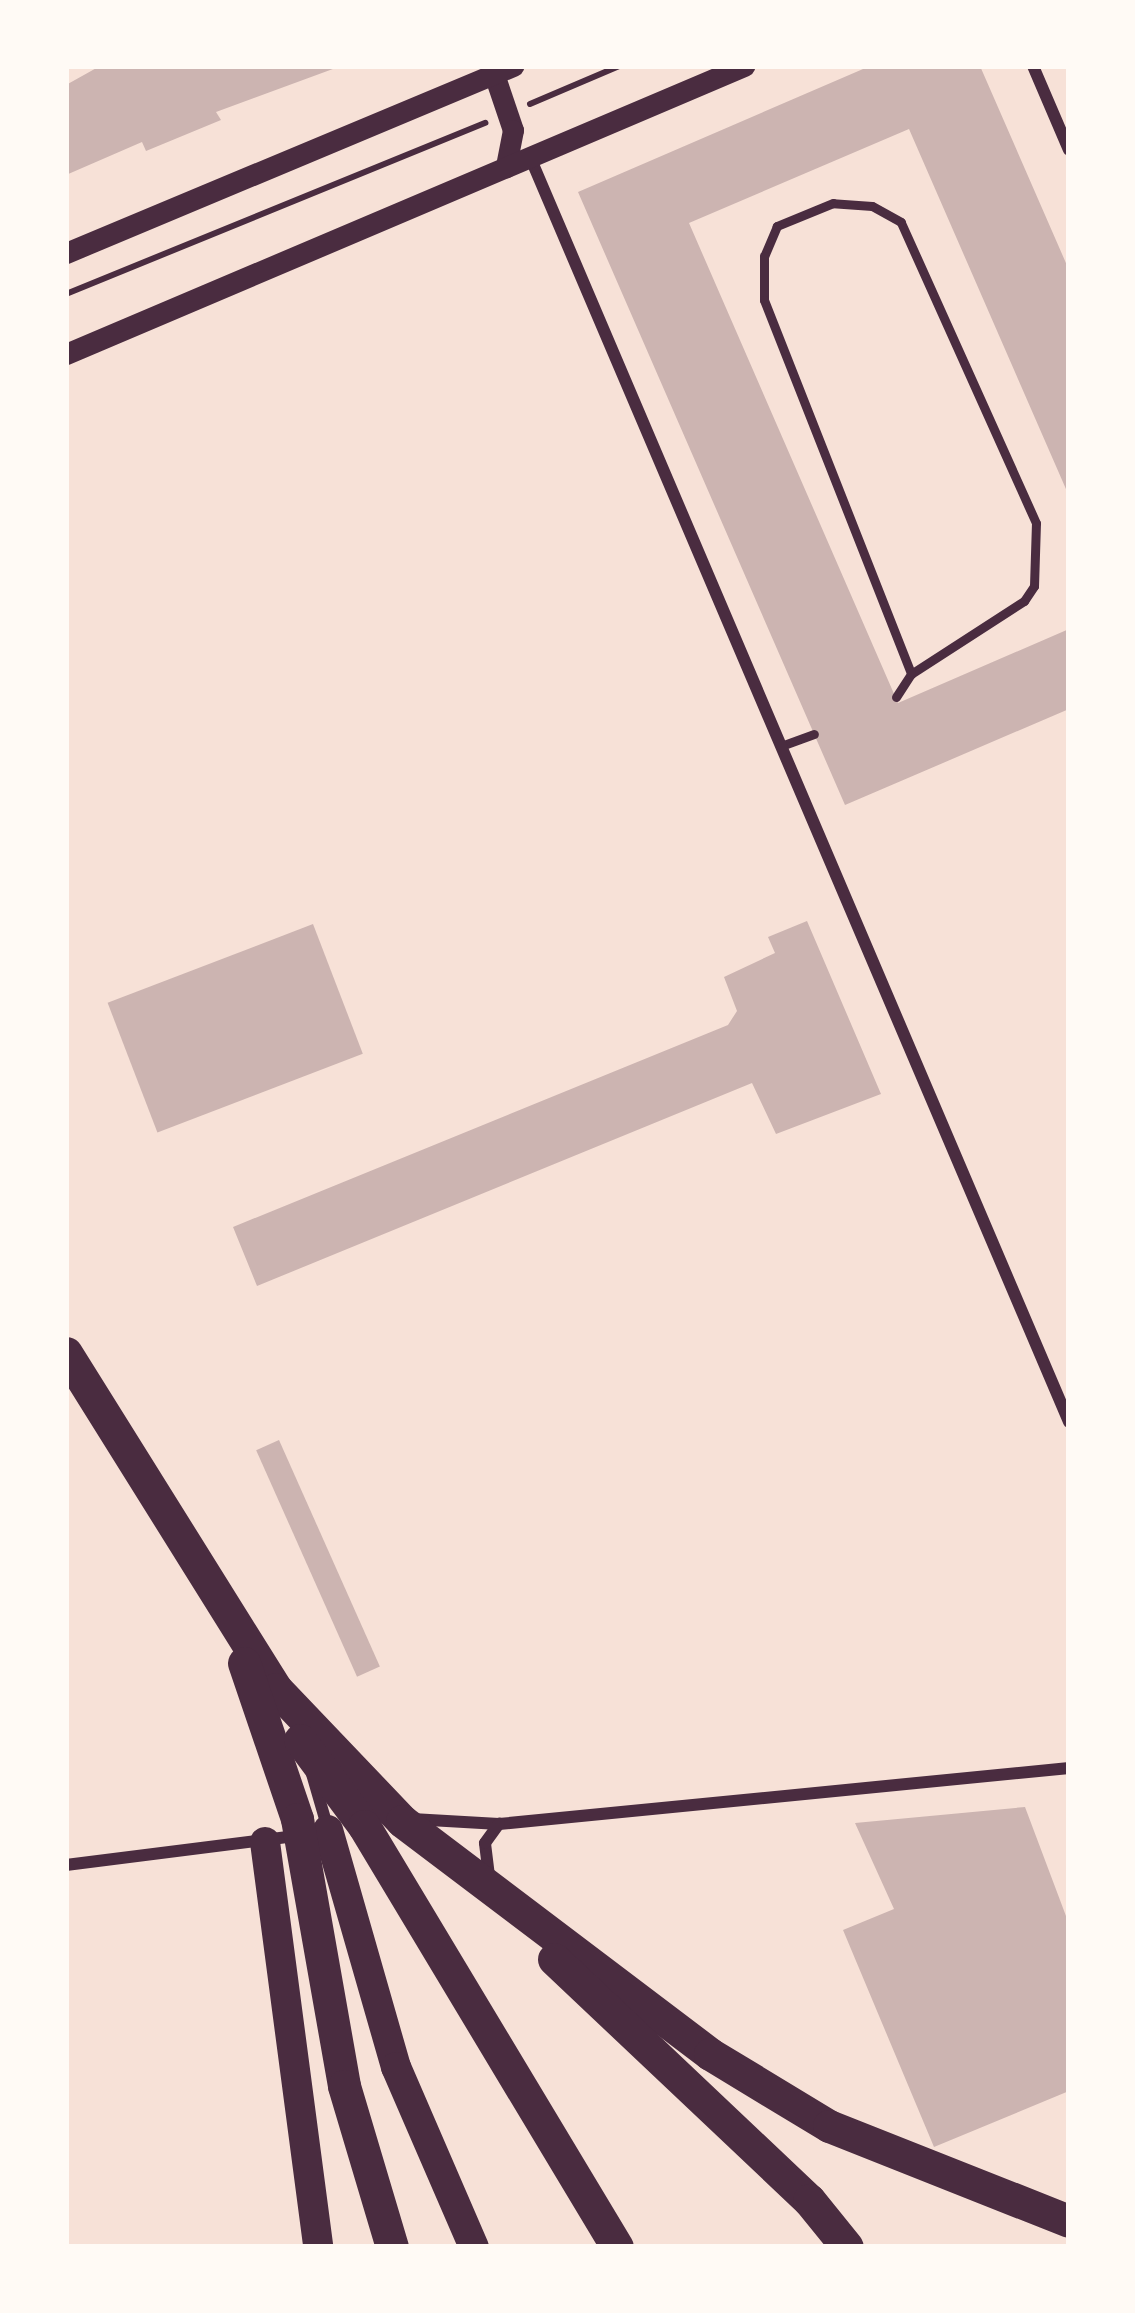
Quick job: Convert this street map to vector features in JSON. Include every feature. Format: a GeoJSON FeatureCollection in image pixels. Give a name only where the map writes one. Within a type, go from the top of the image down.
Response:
{"type":"FeatureCollection","features":[{"type":"Feature","properties":{"kind":"highway"},"geometry":{"type":"LineString","coordinates":[[66,1350],[276,1688],[402,1822],[508,1908],[710,2054],[829,2126],[950,2180],[1069,2221]]}},
{"type":"Feature","properties":{"kind":"highway"},"geometry":{"type":"LineString","coordinates":[[66,1374],[244,1663],[364,1826],[617,2247]]}},
{"type":"Feature","properties":{"kind":"highway"},"geometry":{"type":"LineString","coordinates":[[244,1663],[297,1819],[344,2086],[392,2247]]}},
{"type":"Feature","properties":{"kind":"highway"},"geometry":{"type":"LineString","coordinates":[[508,1908],[589,1998],[809,2200],[847,2247]]}},
{"type":"Feature","properties":{"kind":"main road"},"geometry":{"type":"LineString","coordinates":[[328,1830],[396,2067],[474,2247]]}},
{"type":"Feature","properties":{"kind":"main road"},"geometry":{"type":"LineString","coordinates":[[266,1842],[318,2247]]}},
{"type":"Feature","properties":{"kind":"street"},"geometry":{"type":"LineString","coordinates":[[66,354],[744,66]]}},
{"type":"Feature","properties":{"kind":"street"},"geometry":{"type":"LineString","coordinates":[[1034,66],[1069,150]]}},
{"type":"Feature","properties":{"kind":"street"},"geometry":{"type":"LineString","coordinates":[[66,254],[504,70],[510,113],[506,166]]}},
{"type":"Feature","properties":{"kind":"street"},"geometry":{"type":"LineString","coordinates":[[530,157],[1067,1414]]}},
{"type":"Feature","properties":{"kind":"street"},"geometry":{"type":"LineString","coordinates":[[66,1350],[286,1684],[416,1819],[695,2030],[833,2114],[962,2172],[1069,2206]]}},
{"type":"Feature","properties":{"kind":"street"},"geometry":{"type":"LineString","coordinates":[[286,1684],[328,1830]]}},
{"type":"Feature","properties":{"kind":"street"},"geometry":{"type":"LineString","coordinates":[[66,1865],[416,1819],[499,1824],[1069,1768]]}},
{"type":"Feature","properties":{"kind":"street"},"geometry":{"type":"LineString","coordinates":[[489,1878],[485,1843],[499,1824]]}},
{"type":"Feature","properties":{"kind":"lane"},"geometry":{"type":"LineString","coordinates":[[896,697],[911,674],[1024,601],[1034,586],[1036,523],[901,221],[872,206],[833,202],[777,226],[764,256],[764,299],[911,674]]}},
{"type":"Feature","properties":{"kind":"lane"},"geometry":{"type":"LineString","coordinates":[[781,746],[814,734]]}},
{"type":"Feature","properties":{"kind":"path"},"geometry":{"type":"LineString","coordinates":[[66,294],[619,66]]}},
{"type":"Feature","properties":{"kind":"building"},"geometry":{"type":"Polygon","coordinates":[[[100,66],[341,66],[216,112],[221,120],[146,151],[142,142],[66,175],[66,85],[100,66]]]}},
{"type":"Feature","properties":{"kind":"building"},"geometry":{"type":"Polygon","coordinates":[[[870,66],[980,66],[1069,270],[1069,496],[909,129],[689,223],[898,703],[1069,629],[1069,709],[845,805],[578,192],[870,66]]]}},
{"type":"Feature","properties":{"kind":"building"},"geometry":{"type":"Polygon","coordinates":[[[807,921],[881,1094],[776,1134],[752,1083],[257,1286],[233,1227],[728,1025],[737,1011],[724,977],[775,953],[768,937],[807,921]]]}},
{"type":"Feature","properties":{"kind":"building"},"geometry":{"type":"Polygon","coordinates":[[[313,924],[363,1054],[157,1133],[108,1003],[313,924]]]}},
{"type":"Feature","properties":{"kind":"building"},"geometry":{"type":"Polygon","coordinates":[[[279,1440],[380,1667],[357,1677],[256,1450],[279,1440]]]}},
{"type":"Feature","properties":{"kind":"building"},"geometry":{"type":"Polygon","coordinates":[[[1025,1807],[1069,1924],[1069,2091],[934,2147],[843,1930],[894,1909],[855,1823],[1025,1807]]]}}]}
